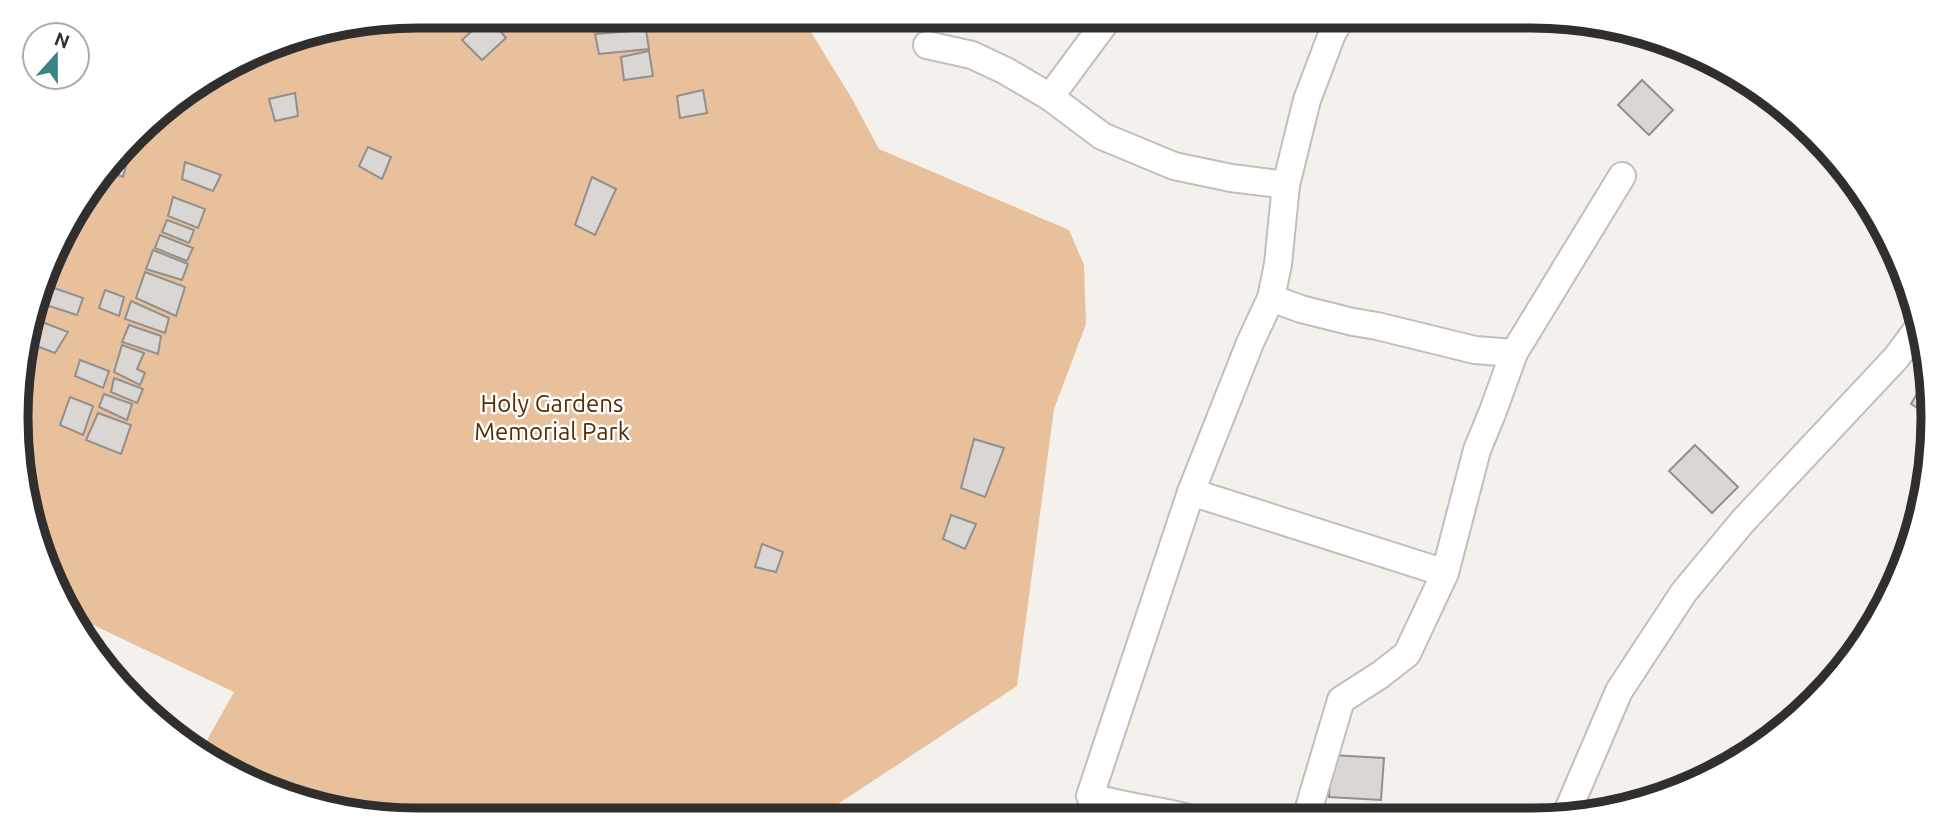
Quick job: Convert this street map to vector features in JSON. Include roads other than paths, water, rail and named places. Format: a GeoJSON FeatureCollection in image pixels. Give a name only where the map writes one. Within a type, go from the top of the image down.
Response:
{"type":"FeatureCollection","features":[{"type":"Feature","properties":{"kind":"street"},"geometry":{"type":"LineString","coordinates":[[1050,97],[1101,28]]}},
{"type":"Feature","properties":{"kind":"street"},"geometry":{"type":"LineString","coordinates":[[1145,808],[1109,803],[1090,796],[1191,492],[1250,343],[1271,298],[1278,264],[1286,186],[1307,100],[1335,28]]}},
{"type":"Feature","properties":{"kind":"street"},"geometry":{"type":"LineString","coordinates":[[927,45],[972,55],[1006,71],[1050,97],[1102,136],[1174,166],[1286,186]]}},
{"type":"Feature","properties":{"kind":"street"},"geometry":{"type":"LineString","coordinates":[[1309,808],[1341,700],[1407,654],[1445,573],[1477,450],[1514,353],[1622,176]]}},
{"type":"Feature","properties":{"kind":"street"},"geometry":{"type":"LineString","coordinates":[[1271,298],[1301,309],[1475,350],[1514,353]]}},
{"type":"Feature","properties":{"kind":"street"},"geometry":{"type":"LineString","coordinates":[[1570,806],[1619,691],[1684,592],[1744,521],[1896,358],[1912,336]]}},
{"type":"Feature","properties":{"kind":"street"},"geometry":{"type":"LineString","coordinates":[[1191,492],[1445,573]]}},
{"type":"Feature","properties":{"kind":"park label","name":"Holy Gardens Memorial Park"},"geometry":{"type":"Point","coordinates":[552,418]}}]}
